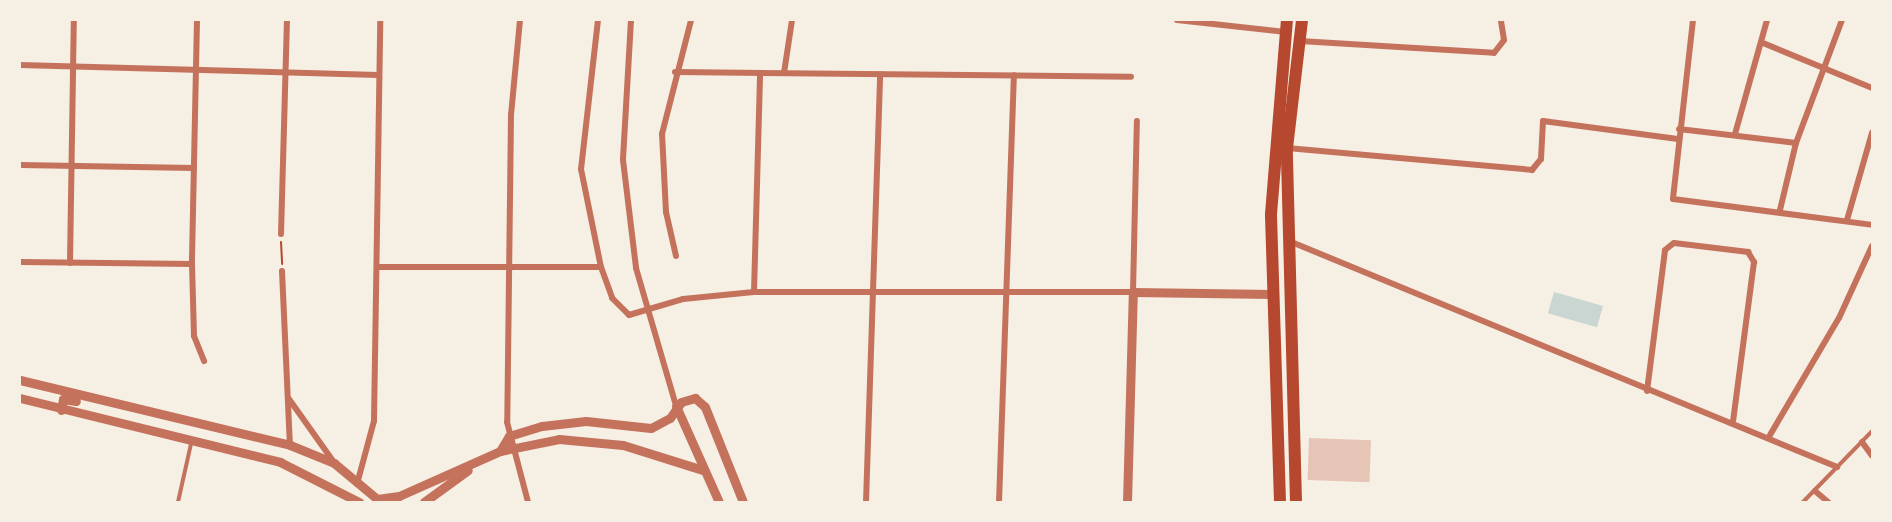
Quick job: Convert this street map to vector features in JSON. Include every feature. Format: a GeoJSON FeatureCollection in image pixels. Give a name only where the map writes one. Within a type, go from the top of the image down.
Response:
{"type":"FeatureCollection","features":[{"type":"Feature","properties":{"kind":"main road"},"geometry":{"type":"LineString","coordinates":[[1296,502],[1287,240],[1287,148],[1302,20]]}},
{"type":"Feature","properties":{"kind":"main road"},"geometry":{"type":"LineString","coordinates":[[1280,502],[1272,294],[1274,142],[1286,26]]}},
{"type":"Feature","properties":{"kind":"street"},"geometry":{"type":"LineString","coordinates":[[70,263],[74,20]]}},
{"type":"Feature","properties":{"kind":"street"},"geometry":{"type":"LineString","coordinates":[[197,20],[192,264],[194,336],[204,361]]}},
{"type":"Feature","properties":{"kind":"street"},"geometry":{"type":"LineString","coordinates":[[281,234],[287,20]]}},
{"type":"Feature","properties":{"kind":"street"},"geometry":{"type":"LineString","coordinates":[[357,486],[374,421],[379,267],[380,20]]}},
{"type":"Feature","properties":{"kind":"street"},"geometry":{"type":"LineString","coordinates":[[520,20],[506,270],[508,436],[528,502]]}},
{"type":"Feature","properties":{"kind":"street"},"geometry":{"type":"LineString","coordinates":[[598,20],[580,148],[601,267],[618,309],[628,315],[646,313],[683,299],[754,292],[873,292],[1006,296],[1133,292],[1272,294]]}},
{"type":"Feature","properties":{"kind":"street"},"geometry":{"type":"LineString","coordinates":[[631,20],[623,160],[646,313],[676,406],[719,502]]}},
{"type":"Feature","properties":{"kind":"street"},"geometry":{"type":"LineString","coordinates":[[676,256],[662,163],[662,134],[675,72],[691,20]]}},
{"type":"Feature","properties":{"kind":"street"},"geometry":{"type":"LineString","coordinates":[[784,73],[792,20]]}},
{"type":"Feature","properties":{"kind":"street"},"geometry":{"type":"LineString","coordinates":[[1177,20],[1286,26]]}},
{"type":"Feature","properties":{"kind":"street"},"geometry":{"type":"LineString","coordinates":[[1299,41],[1494,53],[1504,40],[1501,20]]}},
{"type":"Feature","properties":{"kind":"street"},"geometry":{"type":"LineString","coordinates":[[1693,20],[1671,189],[1673,199],[1682,203],[1780,210],[1872,225]]}},
{"type":"Feature","properties":{"kind":"street"},"geometry":{"type":"LineString","coordinates":[[1735,134],[1763,43],[1767,20]]}},
{"type":"Feature","properties":{"kind":"street"},"geometry":{"type":"LineString","coordinates":[[1780,210],[1796,143],[1827,69],[1842,20]]}},
{"type":"Feature","properties":{"kind":"street"},"geometry":{"type":"LineString","coordinates":[[1763,43],[1872,88]]}},
{"type":"Feature","properties":{"kind":"street"},"geometry":{"type":"LineString","coordinates":[[20,65],[378,75]]}},
{"type":"Feature","properties":{"kind":"street"},"geometry":{"type":"LineString","coordinates":[[675,72],[1131,77]]}},
{"type":"Feature","properties":{"kind":"street"},"geometry":{"type":"LineString","coordinates":[[754,292],[760,73]]}},
{"type":"Feature","properties":{"kind":"street"},"geometry":{"type":"LineString","coordinates":[[867,502],[880,74]]}},
{"type":"Feature","properties":{"kind":"street"},"geometry":{"type":"LineString","coordinates":[[999,502],[1014,75]]}},
{"type":"Feature","properties":{"kind":"street"},"geometry":{"type":"LineString","coordinates":[[1127,502],[1137,121]]}},
{"type":"Feature","properties":{"kind":"street"},"geometry":{"type":"LineString","coordinates":[[1287,148],[1532,170],[1540,159],[1543,122],[1678,139]]}},
{"type":"Feature","properties":{"kind":"street"},"geometry":{"type":"LineString","coordinates":[[1679,129],[1796,143]]}},
{"type":"Feature","properties":{"kind":"street"},"geometry":{"type":"LineString","coordinates":[[1847,220],[1872,133]]}},
{"type":"Feature","properties":{"kind":"street"},"geometry":{"type":"LineString","coordinates":[[20,165],[194,168]]}},
{"type":"Feature","properties":{"kind":"street"},"geometry":{"type":"LineString","coordinates":[[1287,240],[1647,391],[1770,435],[1837,467]]}},
{"type":"Feature","properties":{"kind":"street"},"geometry":{"type":"LineString","coordinates":[[1647,391],[1665,250],[1674,243],[1748,252],[1754,262],[1733,421]]}},
{"type":"Feature","properties":{"kind":"street"},"geometry":{"type":"LineString","coordinates":[[1770,435],[1839,318],[1872,246]]}},
{"type":"Feature","properties":{"kind":"street"},"geometry":{"type":"LineString","coordinates":[[20,262],[192,264]]}},
{"type":"Feature","properties":{"kind":"street"},"geometry":{"type":"LineString","coordinates":[[379,267],[506,270],[601,267]]}},
{"type":"Feature","properties":{"kind":"street"},"geometry":{"type":"LineString","coordinates":[[282,271],[290,445]]}},
{"type":"Feature","properties":{"kind":"street"},"geometry":{"type":"LineString","coordinates":[[20,380],[90,399],[290,445],[334,463]]}},
{"type":"Feature","properties":{"kind":"street"},"geometry":{"type":"LineString","coordinates":[[20,398],[191,444],[290,466],[363,500],[393,498],[474,465],[500,451],[512,451],[559,439],[594,440],[703,470]]}},
{"type":"Feature","properties":{"kind":"street"},"geometry":{"type":"LineString","coordinates":[[289,398],[334,463],[357,486],[363,500]]}},
{"type":"Feature","properties":{"kind":"street"},"geometry":{"type":"LineString","coordinates":[[508,436],[586,421],[651,428],[670,418],[676,406],[691,398],[702,403],[742,502]]}},
{"type":"Feature","properties":{"kind":"street"},"geometry":{"type":"LineString","coordinates":[[61,410],[63,399],[90,399]]}},
{"type":"Feature","properties":{"kind":"street"},"geometry":{"type":"LineString","coordinates":[[500,451],[508,436]]}},
{"type":"Feature","properties":{"kind":"street"},"geometry":{"type":"LineString","coordinates":[[1862,442],[1872,456]]}},
{"type":"Feature","properties":{"kind":"street"},"geometry":{"type":"LineString","coordinates":[[424,502],[474,465]]}},
{"type":"Feature","properties":{"kind":"street"},"geometry":{"type":"LineString","coordinates":[[1815,491],[1828,502]]}},
{"type":"Feature","properties":{"kind":"lane"},"geometry":{"type":"LineString","coordinates":[[1803,502],[1872,431]]}},
{"type":"Feature","properties":{"kind":"lane"},"geometry":{"type":"LineString","coordinates":[[178,502],[191,444]]}},
{"type":"Feature","properties":{"kind":"path"},"geometry":{"type":"LineString","coordinates":[[281,234],[282,271]]}},
{"type":"Feature","properties":{"kind":"shaded area"},"geometry":{"type":"Polygon","coordinates":[[[1554,292],[1603,306],[1597,327],[1548,313],[1554,292]]]}},
{"type":"Feature","properties":{"kind":"building"},"geometry":{"type":"Polygon","coordinates":[[[1309,438],[1371,440],[1369,482],[1308,480],[1309,438]]]}}]}
